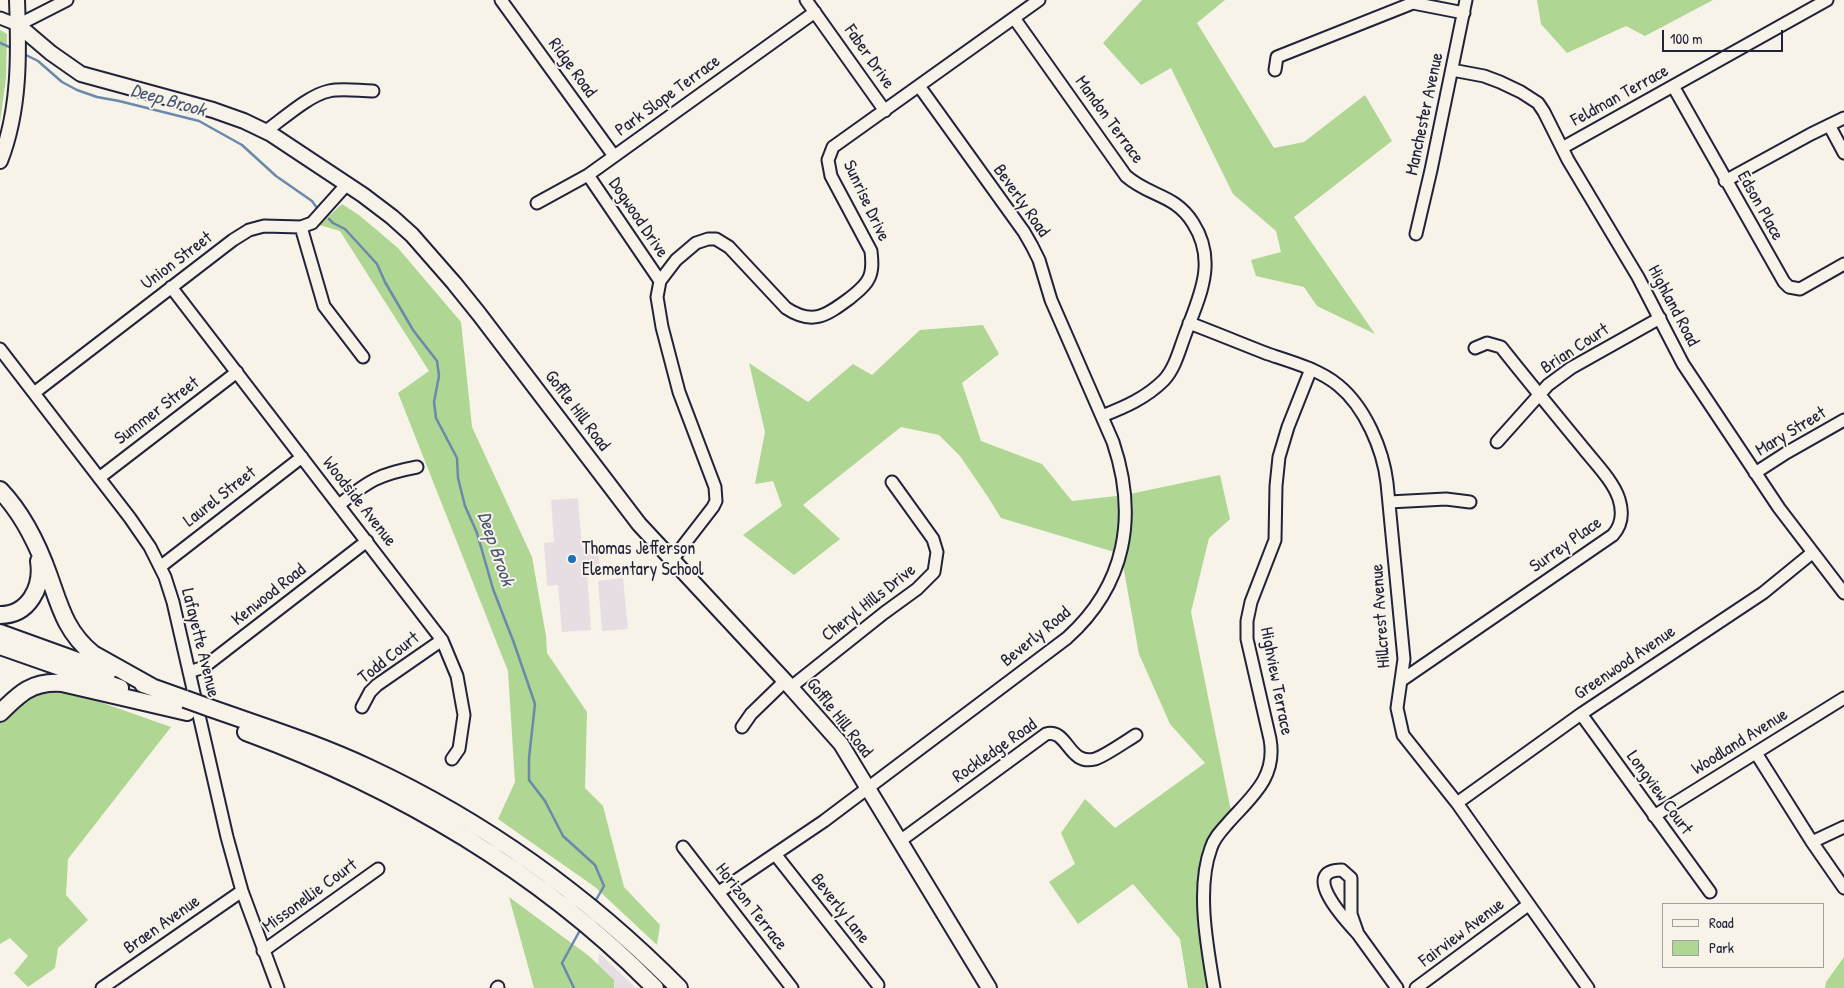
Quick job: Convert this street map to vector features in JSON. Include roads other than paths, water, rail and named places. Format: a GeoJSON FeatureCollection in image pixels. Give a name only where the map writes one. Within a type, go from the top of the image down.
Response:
{"type":"FeatureCollection","features":[{"type":"Feature","properties":{"kind":"highway"},"geometry":{"type":"LineString","coordinates":[[0,490],[20,515],[49,576],[62,615],[78,639],[102,660],[186,706]]}},
{"type":"Feature","properties":{"kind":"highway"},"geometry":{"type":"LineString","coordinates":[[0,615],[14,613],[21,609],[34,595],[40,576],[40,566],[34,542]]}},
{"type":"Feature","properties":{"kind":"highway"},"geometry":{"type":"LineString","coordinates":[[0,633],[152,687]]}},
{"type":"Feature","properties":{"kind":"highway"},"geometry":{"type":"LineString","coordinates":[[0,646],[350,760],[423,794],[473,823],[536,864],[595,910],[679,988]]}},
{"type":"Feature","properties":{"kind":"highway"},"geometry":{"type":"LineString","coordinates":[[0,713],[23,692],[40,684],[51,682],[186,706]]}},
{"type":"Feature","properties":{"kind":"highway"},"geometry":{"type":"LineString","coordinates":[[211,714],[389,794],[465,837],[513,869],[561,905],[655,988]]}},
{"type":"Feature","properties":{"kind":"main road"},"geometry":{"type":"LineString","coordinates":[[0,161],[12,118],[18,54],[16,0]]}},
{"type":"Feature","properties":{"kind":"main road","name":"Goffle Hill Road"},"geometry":{"type":"LineString","coordinates":[[18,25],[51,53],[82,74],[213,110],[266,131],[347,184],[392,217],[412,235],[454,283],[640,524],[841,744],[989,988]]}},
{"type":"Feature","properties":{"kind":"street"},"geometry":{"type":"LineString","coordinates":[[18,25],[67,0]]}},
{"type":"Feature","properties":{"kind":"street","name":"Ridge Road"},"geometry":{"type":"LineString","coordinates":[[501,0],[614,156]]}},
{"type":"Feature","properties":{"kind":"street","name":"Faber Drive"},"geometry":{"type":"LineString","coordinates":[[806,0],[885,110]]}},
{"type":"Feature","properties":{"kind":"street","name":"Sunrise Drive"},"geometry":{"type":"LineString","coordinates":[[660,281],[676,260],[696,243],[708,239],[723,242],[729,247],[786,308],[802,317],[818,317],[829,313],[866,285],[872,270],[871,251],[831,176],[828,160],[833,147],[1039,0]]}},
{"type":"Feature","properties":{"kind":"street","name":"Manchester Avenue"},"geometry":{"type":"LineString","coordinates":[[1416,234],[1466,0]]}},
{"type":"Feature","properties":{"kind":"street","name":"Feldman Terrace"},"geometry":{"type":"LineString","coordinates":[[1562,148],[1827,0]]}},
{"type":"Feature","properties":{"kind":"street"},"geometry":{"type":"LineString","coordinates":[[1275,70],[1277,58],[1413,3],[1464,13]]}},
{"type":"Feature","properties":{"kind":"street","name":"Park Slope Terrace"},"geometry":{"type":"LineString","coordinates":[[537,203],[588,175],[815,12]]}},
{"type":"Feature","properties":{"kind":"street","name":"Goffle Hill Road"},"geometry":{"type":"LineString","coordinates":[[0,18],[18,25]]}},
{"type":"Feature","properties":{"kind":"street","name":"Mandon Terrace"},"geometry":{"type":"LineString","coordinates":[[1014,18],[1126,176],[1146,191],[1168,198],[1175,203],[1192,222],[1204,248],[1206,266],[1203,286],[1176,360],[1165,378],[1140,400],[1102,416]]}},
{"type":"Feature","properties":{"kind":"street","name":"Highland Road"},"geometry":{"type":"LineString","coordinates":[[1452,70],[1484,76],[1500,82],[1532,98],[1544,112],[1562,148],[1638,277],[1683,364],[1779,508],[1844,594]]}},
{"type":"Feature","properties":{"kind":"street","name":"Beverly Road"},"geometry":{"type":"LineString","coordinates":[[719,892],[812,830],[1067,638],[1089,617],[1098,604],[1118,565],[1122,551],[1126,525],[1123,475],[1113,442],[1051,300],[1039,260],[1024,232],[919,86]]}},
{"type":"Feature","properties":{"kind":"street","name":"Edson Place"},"geometry":{"type":"LineString","coordinates":[[1673,86],[1781,279],[1789,286],[1800,289],[1844,264]]}},
{"type":"Feature","properties":{"kind":"street"},"geometry":{"type":"LineString","coordinates":[[266,131],[300,106],[324,92],[336,90],[373,92]]}},
{"type":"Feature","properties":{"kind":"street"},"geometry":{"type":"LineString","coordinates":[[1725,181],[1844,118]]}},
{"type":"Feature","properties":{"kind":"street"},"geometry":{"type":"LineString","coordinates":[[1829,125],[1844,153]]}},
{"type":"Feature","properties":{"kind":"street","name":"Dogwood Drive"},"geometry":{"type":"LineString","coordinates":[[588,175],[660,281]]}},
{"type":"Feature","properties":{"kind":"street"},"geometry":{"type":"LineString","coordinates":[[347,184],[318,219],[301,227],[324,306],[363,357]]}},
{"type":"Feature","properties":{"kind":"street","name":"Union Street"},"geometry":{"type":"LineString","coordinates":[[34,393],[171,287],[249,230],[264,226],[301,227]]}},
{"type":"Feature","properties":{"kind":"street"},"geometry":{"type":"LineString","coordinates":[[660,281],[657,297],[662,327],[679,392],[716,494],[713,507],[672,560]]}},
{"type":"Feature","properties":{"kind":"street","name":"Woodside Avenue"},"geometry":{"type":"LineString","coordinates":[[171,287],[442,640],[457,676],[464,715],[459,749],[452,759]]}},
{"type":"Feature","properties":{"kind":"street","name":"Brian Court"},"geometry":{"type":"LineString","coordinates":[[1497,442],[1548,385],[1571,368],[1660,318]]}},
{"type":"Feature","properties":{"kind":"street","name":"Hillcrest Avenue"},"geometry":{"type":"LineString","coordinates":[[1189,323],[1311,369],[1339,386],[1347,393],[1360,411],[1385,463],[1404,659],[1397,708],[1403,735],[1457,803],[1588,988]]}},
{"type":"Feature","properties":{"kind":"street","name":"Surrey Place"},"geometry":{"type":"LineString","coordinates":[[1402,680],[1613,535],[1620,525],[1621,509],[1616,492],[1540,395],[1500,347],[1487,343],[1475,348]]}},
{"type":"Feature","properties":{"kind":"street","name":"Lafayette Avenue"},"geometry":{"type":"LineString","coordinates":[[0,349],[150,547],[160,566],[173,602],[227,836],[242,891],[278,988]]}},
{"type":"Feature","properties":{"kind":"street","name":"Highview Terrace"},"geometry":{"type":"LineString","coordinates":[[1214,988],[1203,894],[1204,871],[1211,846],[1216,837],[1266,778],[1272,763],[1270,739],[1247,639],[1247,621],[1253,596],[1275,540],[1276,486],[1280,452],[1311,369]]}},
{"type":"Feature","properties":{"kind":"street","name":"Summer Street"},"geometry":{"type":"LineString","coordinates":[[99,478],[237,372]]}},
{"type":"Feature","properties":{"kind":"street","name":"Mary Street"},"geometry":{"type":"LineString","coordinates":[[1755,473],[1844,420]]}},
{"type":"Feature","properties":{"kind":"street","name":"Laurel Street"},"geometry":{"type":"LineString","coordinates":[[160,566],[302,457]]}},
{"type":"Feature","properties":{"kind":"street"},"geometry":{"type":"LineString","coordinates":[[339,505],[377,477],[417,467]]}},
{"type":"Feature","properties":{"kind":"street","name":"Cheryl Hills Drive"},"geometry":{"type":"LineString","coordinates":[[788,684],[917,589],[934,572],[937,552],[933,539],[892,482]]}},
{"type":"Feature","properties":{"kind":"street"},"geometry":{"type":"LineString","coordinates":[[1389,502],[1440,499],[1470,502]]}},
{"type":"Feature","properties":{"kind":"street","name":"Kenwood Road"},"geometry":{"type":"LineString","coordinates":[[190,672],[204,667],[367,541]]}},
{"type":"Feature","properties":{"kind":"street","name":"Greenwood Avenue"},"geometry":{"type":"LineString","coordinates":[[1457,803],[1581,714],[1763,593],[1812,553]]}},
{"type":"Feature","properties":{"kind":"street","name":"Todd Court"},"geometry":{"type":"LineString","coordinates":[[362,707],[370,692],[377,685],[442,640]]}},
{"type":"Feature","properties":{"kind":"street"},"geometry":{"type":"LineString","coordinates":[[742,727],[751,714],[788,684]]}},
{"type":"Feature","properties":{"kind":"street","name":"Woodland Avenue"},"geometry":{"type":"LineString","coordinates":[[1654,816],[1844,698]]}},
{"type":"Feature","properties":{"kind":"street","name":"Longview Court"},"geometry":{"type":"LineString","coordinates":[[1581,714],[1710,892]]}},
{"type":"Feature","properties":{"kind":"street","name":"Rockledge Road"},"geometry":{"type":"LineString","coordinates":[[900,841],[1046,734],[1054,733],[1059,736],[1074,754],[1087,760],[1099,758],[1136,735]]}},
{"type":"Feature","properties":{"kind":"street"},"geometry":{"type":"LineString","coordinates":[[1756,753],[1812,842],[1844,888]]}},
{"type":"Feature","properties":{"kind":"street"},"geometry":{"type":"LineString","coordinates":[[1812,842],[1844,827]]}},
{"type":"Feature","properties":{"kind":"street","name":"Horizon Terrace"},"geometry":{"type":"LineString","coordinates":[[683,847],[792,988]]}},
{"type":"Feature","properties":{"kind":"street","name":"Beverly Lane"},"geometry":{"type":"LineString","coordinates":[[775,854],[878,986]]}},
{"type":"Feature","properties":{"kind":"street","name":"Missonellie Court"},"geometry":{"type":"LineString","coordinates":[[263,951],[378,869]]}},
{"type":"Feature","properties":{"kind":"street"},"geometry":{"type":"LineString","coordinates":[[1358,934],[1351,914],[1351,878],[1342,870],[1336,870],[1328,874],[1324,879],[1324,887],[1329,898],[1338,913],[1358,934],[1397,988]]}},
{"type":"Feature","properties":{"kind":"street","name":"Braen Avenue"},"geometry":{"type":"LineString","coordinates":[[102,988],[242,891]]}},
{"type":"Feature","properties":{"kind":"street","name":"Fairview Avenue"},"geometry":{"type":"LineString","coordinates":[[1416,988],[1528,905]]}},
{"type":"Feature","properties":{"kind":"waterway","name":"Deep Brook"},"geometry":{"type":"LineString","coordinates":[[0,43],[14,49]]}},
{"type":"Feature","properties":{"kind":"waterway","name":"Deep Brook"},"geometry":{"type":"LineString","coordinates":[[24,54],[38,61],[62,82],[77,90],[97,97],[199,121],[242,145],[276,176],[312,201],[317,208]]}},
{"type":"Feature","properties":{"kind":"waterway","name":"Deep Brook"},"geometry":{"type":"LineString","coordinates":[[329,219],[345,229],[377,264],[385,282],[413,330],[437,361],[439,376],[434,402],[436,418],[457,458],[458,478],[465,506],[477,533],[493,589],[535,704],[529,758],[529,780],[545,801],[563,836],[595,865],[604,886],[596,900]]}},
{"type":"Feature","properties":{"kind":"waterway","name":"Deep Brook"},"geometry":{"type":"LineString","coordinates":[[574,988],[562,963],[579,932]]}},
{"type":"Feature","properties":{"kind":"place","name":"Thomas Jefferson Elementary School"},"geometry":{"type":"Point","coordinates":[572,559]}}]}
